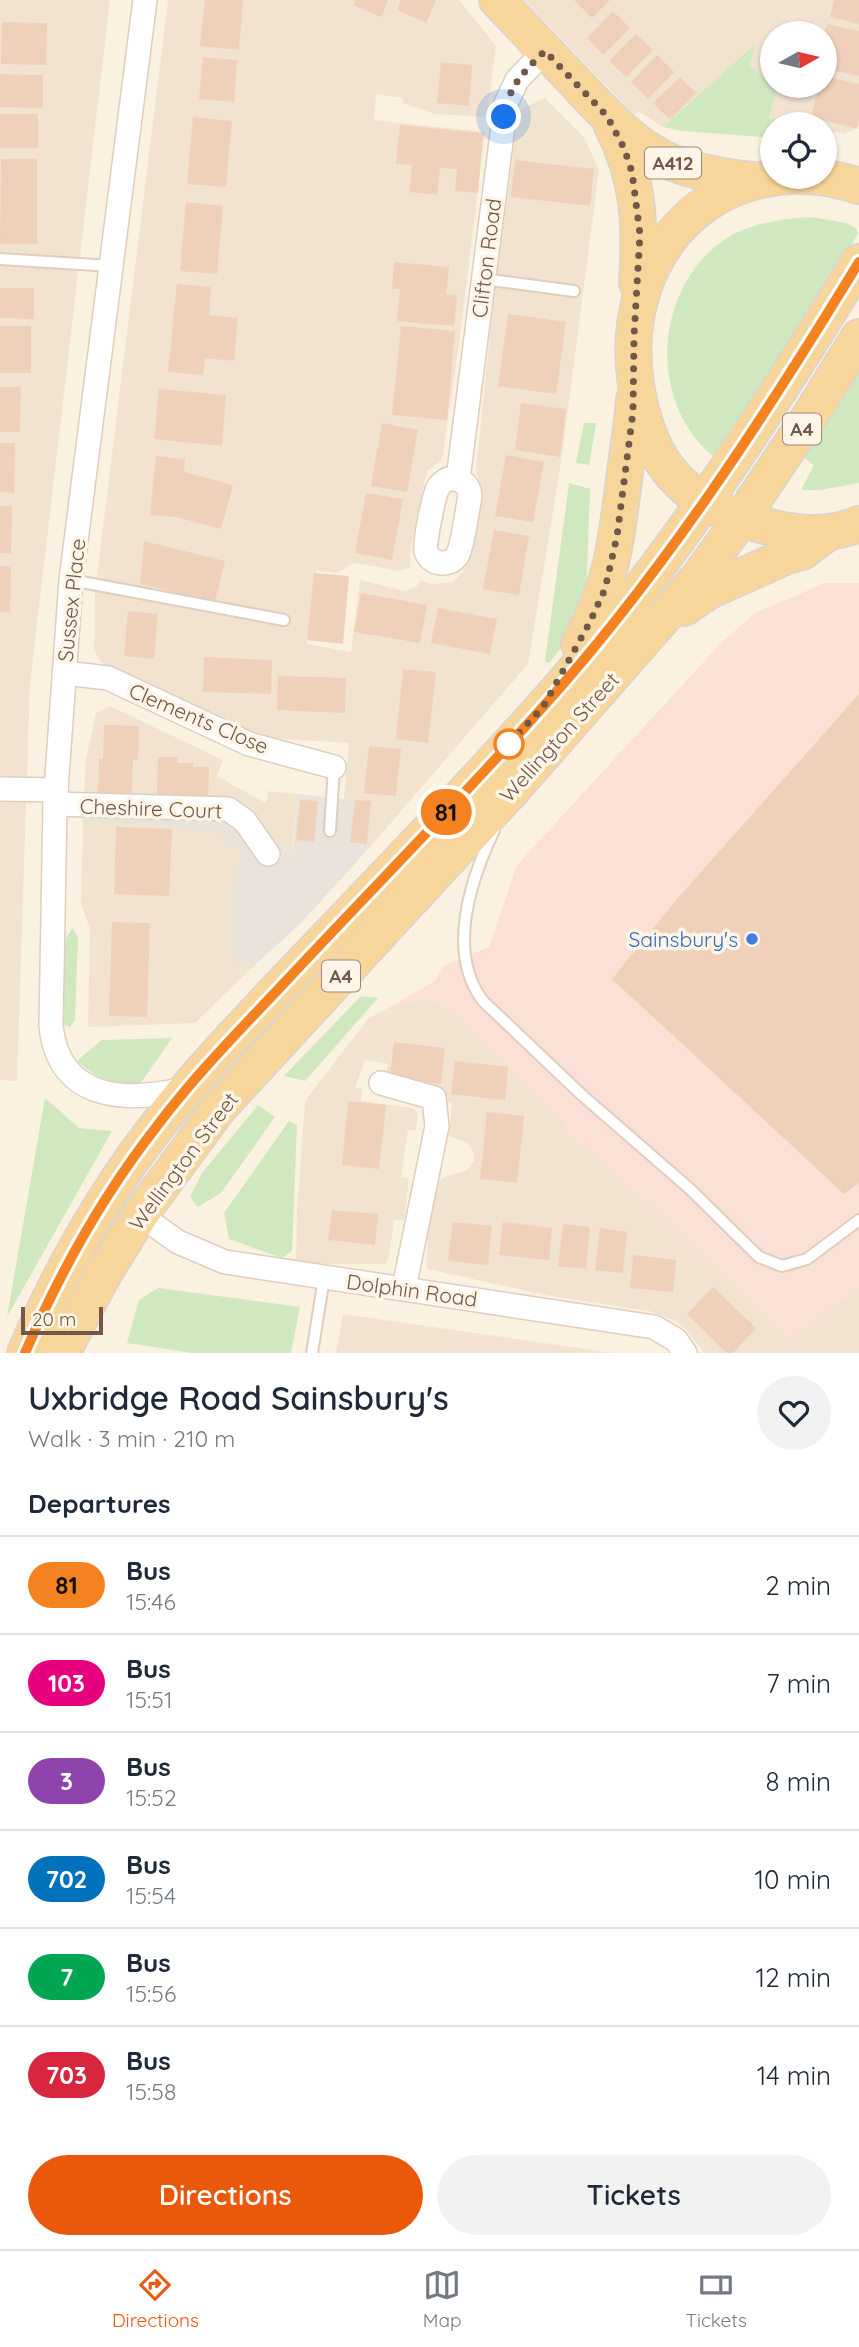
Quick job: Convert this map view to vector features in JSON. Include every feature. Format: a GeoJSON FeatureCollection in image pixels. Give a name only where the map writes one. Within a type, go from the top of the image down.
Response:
{"type":"FeatureCollection","features":[{"type":"Feature","properties":{"kind":"main road","name":"A412"},"geometry":{"type":"LineString","coordinates":[[497,0],[607,116],[646,148],[673,163],[721,177],[752,180]]}},
{"type":"Feature","properties":{"kind":"main road","name":"A412"},"geometry":{"type":"LineString","coordinates":[[607,116],[624,148],[632,172],[639,212],[634,336]]}},
{"type":"Feature","properties":{"kind":"main road"},"geometry":{"type":"LineString","coordinates":[[837,170],[859,164]]}},
{"type":"Feature","properties":{"kind":"main road"},"geometry":{"type":"LineString","coordinates":[[760,180],[752,180],[714,197],[691,214],[675,229],[652,268],[643,292],[634,336],[635,376],[645,426],[668,469],[705,502],[741,519],[790,532],[844,528]]}},
{"type":"Feature","properties":{"kind":"main road"},"geometry":{"type":"LineString","coordinates":[[837,180],[859,186]]}},
{"type":"Feature","properties":{"kind":"main road","name":"Wellington Street"},"geometry":{"type":"LineString","coordinates":[[25,1353],[67,1263],[108,1195],[156,1126],[188,1088],[543,707],[612,626],[705,502],[859,262]]}},
{"type":"Feature","properties":{"kind":"main road","name":"Wellington Street"},"geometry":{"type":"LineString","coordinates":[[62,1353],[102,1277],[140,1215],[218,1109],[513,789],[699,576],[741,519],[859,338]]}},
{"type":"Feature","properties":{"kind":"main road","name":"A4"},"geometry":{"type":"LineString","coordinates":[[543,707],[598,607],[610,572],[623,493],[635,376]]}},
{"type":"Feature","properties":{"kind":"main road","name":"A4"},"geometry":{"type":"LineString","coordinates":[[656,626],[709,592],[787,556],[802,552],[844,528]]}},
{"type":"Feature","properties":{"kind":"street","name":"Sussex Place"},"geometry":{"type":"LineString","coordinates":[[145,0],[71,580],[56,797],[51,1026],[59,1062],[79,1083],[108,1094],[127,1096],[155,1095],[188,1088]]}},
{"type":"Feature","properties":{"kind":"street","name":"Clifton Road"},"geometry":{"type":"LineString","coordinates":[[458,479],[506,103],[516,80],[545,51]]}},
{"type":"Feature","properties":{"kind":"street","name":"Clements Close"},"geometry":{"type":"LineString","coordinates":[[64,673],[108,678],[249,744],[334,767]]}},
{"type":"Feature","properties":{"kind":"street","name":"Cheshire Court"},"geometry":{"type":"LineString","coordinates":[[0,789],[56,797],[229,808],[246,821],[268,854]]}},
{"type":"Feature","properties":{"kind":"street"},"geometry":{"type":"LineString","coordinates":[[381,1083],[434,1098],[437,1126],[404,1288]]}},
{"type":"Feature","properties":{"kind":"street","name":"Dolphin Road"},"geometry":{"type":"LineString","coordinates":[[140,1215],[178,1242],[225,1262],[654,1327],[676,1340],[685,1353]]}},
{"type":"Feature","properties":{"kind":"lane"},"geometry":{"type":"LineString","coordinates":[[0,260],[112,266]]}},
{"type":"Feature","properties":{"kind":"lane"},"geometry":{"type":"LineString","coordinates":[[483,279],[574,290]]}},
{"type":"Feature","properties":{"kind":"lane"},"geometry":{"type":"LineString","coordinates":[[71,580],[284,620]]}},
{"type":"Feature","properties":{"kind":"lane"},"geometry":{"type":"LineString","coordinates":[[330,831],[334,767]]}},
{"type":"Feature","properties":{"kind":"lane"},"geometry":{"type":"LineString","coordinates":[[513,789],[475,877],[464,927],[464,952],[468,972],[483,1002],[583,1096],[690,1189],[759,1257],[782,1266],[807,1259],[859,1220]]}},
{"type":"Feature","properties":{"kind":"lane"},"geometry":{"type":"LineString","coordinates":[[312,1353],[324,1278]]}},
{"type":"Feature","properties":{"kind":"shaded area"},"geometry":{"type":"Polygon","coordinates":[[[0,0],[110,0],[30,684],[17,1081],[0,1080],[0,0]]]}},
{"type":"Feature","properties":{"kind":"shaded area"},"geometry":{"type":"Polygon","coordinates":[[[168,0],[459,0],[496,46],[487,114],[484,117],[435,114],[403,103],[403,98],[376,94],[374,120],[485,132],[460,337],[442,460],[427,471],[410,549],[410,568],[400,571],[354,563],[337,573],[316,571],[307,644],[351,652],[360,580],[405,591],[416,587],[421,580],[431,584],[453,582],[468,563],[482,490],[476,471],[493,303],[521,109],[545,98],[584,137],[599,170],[561,463],[528,664],[370,847],[367,843],[371,803],[344,799],[349,743],[263,738],[104,664],[94,649],[95,592],[168,0]]]}},
{"type":"Feature","properties":{"kind":"shaded area"},"geometry":{"type":"Polygon","coordinates":[[[524,0],[859,0],[859,126],[844,134],[837,133],[837,112],[771,112],[775,98],[837,98],[837,21],[760,21],[760,74],[750,65],[754,45],[663,127],[638,111],[634,115],[524,0]]]}},
{"type":"Feature","properties":{"kind":"shaded area"},"geometry":{"type":"Polygon","coordinates":[[[825,583],[859,583],[859,1288],[790,1340],[638,1193],[565,1130],[566,1122],[458,1016],[437,1003],[424,1000],[410,1002],[389,1012],[381,1012],[435,981],[443,966],[489,947],[517,865],[720,644],[755,613],[825,583]]]}},
{"type":"Feature","properties":{"kind":"shaded area"},"geometry":{"type":"Polygon","coordinates":[[[110,706],[223,760],[217,776],[266,803],[268,791],[298,794],[290,854],[246,822],[84,794],[86,759],[96,713],[110,706]]]}},
{"type":"Feature","properties":{"kind":"shaded area"},"geometry":{"type":"Polygon","coordinates":[[[84,794],[246,822],[282,846],[289,854],[293,849],[298,794],[371,802],[367,843],[370,847],[300,924],[257,963],[231,962],[235,869],[239,868],[240,848],[226,848],[225,835],[173,826],[83,822],[84,794]]]}},
{"type":"Feature","properties":{"kind":"shaded area"},"geometry":{"type":"Polygon","coordinates":[[[83,822],[173,826],[226,834],[240,848],[239,869],[236,869],[232,962],[257,963],[195,1023],[88,1027],[90,929],[81,904],[83,822]]]}},
{"type":"Feature","properties":{"kind":"shaded area"},"geometry":{"type":"Polygon","coordinates":[[[424,1000],[437,1003],[458,1016],[566,1122],[565,1130],[638,1193],[790,1339],[859,1288],[859,1353],[704,1353],[686,1329],[676,1321],[649,1311],[545,1295],[428,1269],[428,1241],[421,1240],[435,1183],[447,1176],[466,1171],[474,1161],[473,1151],[467,1143],[449,1136],[452,1103],[386,1077],[388,1064],[365,1060],[355,1087],[362,1089],[361,1101],[413,1108],[418,1113],[416,1130],[408,1130],[401,1177],[409,1178],[404,1220],[394,1220],[389,1257],[385,1264],[324,1264],[296,1260],[305,1101],[368,1019],[410,1002],[424,1000]]]}},
{"type":"Feature","properties":{"kind":"shaded area"},"geometry":{"type":"Polygon","coordinates":[[[343,1314],[613,1353],[336,1353],[343,1314]]]}},
{"type":"Feature","properties":{"kind":"green space"},"geometry":{"type":"Polygon","coordinates":[[[755,44],[750,65],[760,74],[760,98],[775,98],[771,112],[760,112],[760,137],[663,127],[755,44]]]}},
{"type":"Feature","properties":{"kind":"green space"},"geometry":{"type":"Polygon","coordinates":[[[811,217],[846,223],[856,228],[858,233],[830,284],[715,458],[693,435],[678,408],[669,378],[667,347],[672,316],[683,287],[700,261],[734,234],[766,223],[811,217]]]}},
{"type":"Feature","properties":{"kind":"green space"},"geometry":{"type":"Polygon","coordinates":[[[859,365],[859,483],[820,490],[803,490],[814,465],[802,456],[859,365]]]}},
{"type":"Feature","properties":{"kind":"green space"},"geometry":{"type":"Polygon","coordinates":[[[584,423],[596,423],[589,465],[576,463],[584,423]]]}},
{"type":"Feature","properties":{"kind":"green space"},"geometry":{"type":"Polygon","coordinates":[[[569,483],[590,489],[586,600],[572,635],[549,663],[545,662],[569,483]]]}},
{"type":"Feature","properties":{"kind":"green space"},"geometry":{"type":"Polygon","coordinates":[[[73,928],[78,937],[75,1020],[70,1027],[61,1024],[66,938],[73,928]]]}},
{"type":"Feature","properties":{"kind":"green space"},"geometry":{"type":"Polygon","coordinates":[[[361,996],[378,998],[305,1081],[284,1076],[361,996]]]}},
{"type":"Feature","properties":{"kind":"green space"},"geometry":{"type":"Polygon","coordinates":[[[172,1038],[140,1084],[106,1080],[77,1061],[102,1040],[172,1038]]]}},
{"type":"Feature","properties":{"kind":"green space"},"geometry":{"type":"Polygon","coordinates":[[[45,1098],[79,1128],[112,1131],[7,1317],[45,1098]]]}},
{"type":"Feature","properties":{"kind":"green space"},"geometry":{"type":"Polygon","coordinates":[[[258,1105],[275,1117],[221,1193],[198,1207],[190,1197],[202,1173],[258,1105]]]}},
{"type":"Feature","properties":{"kind":"green space"},"geometry":{"type":"Polygon","coordinates":[[[289,1121],[297,1125],[292,1251],[282,1258],[229,1239],[224,1213],[289,1121]]]}},
{"type":"Feature","properties":{"kind":"green space"},"geometry":{"type":"Polygon","coordinates":[[[158,1288],[300,1307],[291,1353],[193,1353],[127,1343],[139,1300],[158,1288]]]}},
{"type":"Feature","properties":{"kind":"building"},"geometry":{"type":"Polygon","coordinates":[[[205,0],[243,0],[239,50],[200,46],[205,0]]]}},
{"type":"Feature","properties":{"kind":"building"},"geometry":{"type":"Polygon","coordinates":[[[356,0],[388,0],[381,17],[353,5],[356,0]]]}},
{"type":"Feature","properties":{"kind":"building"},"geometry":{"type":"Polygon","coordinates":[[[401,0],[436,0],[426,23],[397,10],[401,0]]]}},
{"type":"Feature","properties":{"kind":"building"},"geometry":{"type":"Polygon","coordinates":[[[574,0],[610,0],[592,18],[574,0]]]}},
{"type":"Feature","properties":{"kind":"building"},"geometry":{"type":"Polygon","coordinates":[[[834,0],[859,0],[859,24],[830,17],[834,0]]]}},
{"type":"Feature","properties":{"kind":"building"},"geometry":{"type":"Polygon","coordinates":[[[613,11],[630,28],[603,55],[587,38],[613,11]]]}},
{"type":"Feature","properties":{"kind":"building"},"geometry":{"type":"Polygon","coordinates":[[[2,22],[47,23],[46,65],[1,64],[2,22]]]}},
{"type":"Feature","properties":{"kind":"building"},"geometry":{"type":"Polygon","coordinates":[[[837,26],[859,31],[859,76],[837,71],[837,26]]]}},
{"type":"Feature","properties":{"kind":"building"},"geometry":{"type":"Polygon","coordinates":[[[636,34],[653,50],[626,77],[609,61],[636,34]]]}},
{"type":"Feature","properties":{"kind":"building"},"geometry":{"type":"Polygon","coordinates":[[[657,55],[674,72],[648,99],[631,82],[657,55]]]}},
{"type":"Feature","properties":{"kind":"building"},"geometry":{"type":"Polygon","coordinates":[[[203,57],[237,60],[234,102],[199,99],[203,57]]]}},
{"type":"Feature","properties":{"kind":"building"},"geometry":{"type":"Polygon","coordinates":[[[441,62],[472,65],[469,106],[437,103],[441,62]]]}},
{"type":"Feature","properties":{"kind":"building"},"geometry":{"type":"Polygon","coordinates":[[[0,74],[43,75],[43,108],[0,107],[0,74]]]}},
{"type":"Feature","properties":{"kind":"building"},"geometry":{"type":"Polygon","coordinates":[[[680,77],[696,93],[670,120],[653,103],[680,77]]]}},
{"type":"Feature","properties":{"kind":"building"},"geometry":{"type":"Polygon","coordinates":[[[837,79],[859,84],[857,129],[837,124],[837,112],[812,112],[816,98],[837,98],[837,79]]]}},
{"type":"Feature","properties":{"kind":"building"},"geometry":{"type":"Polygon","coordinates":[[[0,114],[38,114],[38,148],[0,148],[0,114]]]}},
{"type":"Feature","properties":{"kind":"building"},"geometry":{"type":"Polygon","coordinates":[[[193,117],[232,121],[226,187],[187,184],[193,117]]]}},
{"type":"Feature","properties":{"kind":"building"},"geometry":{"type":"Polygon","coordinates":[[[400,125],[483,133],[478,193],[455,191],[457,169],[440,168],[437,195],[409,192],[412,165],[396,164],[400,125]]]}},
{"type":"Feature","properties":{"kind":"building"},"geometry":{"type":"Polygon","coordinates":[[[1,159],[37,159],[37,244],[0,244],[1,159]]]}},
{"type":"Feature","properties":{"kind":"building"},"geometry":{"type":"Polygon","coordinates":[[[515,160],[594,169],[590,206],[511,197],[515,160]]]}},
{"type":"Feature","properties":{"kind":"building"},"geometry":{"type":"Polygon","coordinates":[[[186,202],[223,206],[217,274],[180,271],[186,202]]]}},
{"type":"Feature","properties":{"kind":"building"},"geometry":{"type":"Polygon","coordinates":[[[394,262],[449,267],[446,294],[457,295],[454,326],[397,321],[400,289],[392,289],[394,262]]]}},
{"type":"Feature","properties":{"kind":"building"},"geometry":{"type":"Polygon","coordinates":[[[177,284],[211,287],[209,315],[238,318],[234,361],[205,358],[203,375],[168,372],[177,284]]]}},
{"type":"Feature","properties":{"kind":"building"},"geometry":{"type":"Polygon","coordinates":[[[0,288],[34,288],[34,319],[0,318],[0,288]]]}},
{"type":"Feature","properties":{"kind":"building"},"geometry":{"type":"Polygon","coordinates":[[[508,314],[566,322],[556,394],[498,386],[508,314]]]}},
{"type":"Feature","properties":{"kind":"building"},"geometry":{"type":"Polygon","coordinates":[[[0,326],[31,326],[31,373],[0,373],[0,326]]]}},
{"type":"Feature","properties":{"kind":"building"},"geometry":{"type":"Polygon","coordinates":[[[401,326],[455,331],[447,420],[392,415],[401,326]]]}},
{"type":"Feature","properties":{"kind":"building"},"geometry":{"type":"Polygon","coordinates":[[[0,387],[21,387],[20,432],[0,432],[0,387]]]}},
{"type":"Feature","properties":{"kind":"building"},"geometry":{"type":"Polygon","coordinates":[[[159,389],[226,395],[222,446],[154,439],[159,389]]]}},
{"type":"Feature","properties":{"kind":"building"},"geometry":{"type":"Polygon","coordinates":[[[521,403],[566,409],[560,457],[515,450],[521,403]]]}},
{"type":"Feature","properties":{"kind":"building"},"geometry":{"type":"Polygon","coordinates":[[[382,423],[418,430],[407,492],[371,486],[382,423]]]}},
{"type":"Feature","properties":{"kind":"building"},"geometry":{"type":"Polygon","coordinates":[[[0,443],[15,443],[14,493],[0,492],[0,443]]]}},
{"type":"Feature","properties":{"kind":"building"},"geometry":{"type":"Polygon","coordinates":[[[506,455],[544,462],[533,522],[495,516],[506,455]]]}},
{"type":"Feature","properties":{"kind":"building"},"geometry":{"type":"Polygon","coordinates":[[[156,456],[185,459],[184,472],[233,485],[221,529],[176,517],[150,515],[156,456]]]}},
{"type":"Feature","properties":{"kind":"building"},"geometry":{"type":"Polygon","coordinates":[[[366,493],[403,499],[392,560],[355,553],[366,493]]]}},
{"type":"Feature","properties":{"kind":"building"},"geometry":{"type":"Polygon","coordinates":[[[0,506],[12,506],[11,554],[0,553],[0,506]]]}},
{"type":"Feature","properties":{"kind":"building"},"geometry":{"type":"Polygon","coordinates":[[[494,530],[529,536],[519,595],[483,589],[494,530]]]}},
{"type":"Feature","properties":{"kind":"building"},"geometry":{"type":"Polygon","coordinates":[[[144,541],[225,561],[215,601],[140,584],[144,541]]]}},
{"type":"Feature","properties":{"kind":"building"},"geometry":{"type":"Polygon","coordinates":[[[0,566],[11,567],[10,612],[0,612],[0,566]]]}},
{"type":"Feature","properties":{"kind":"building"},"geometry":{"type":"Polygon","coordinates":[[[314,573],[349,576],[343,644],[307,640],[314,573]]]}},
{"type":"Feature","properties":{"kind":"building"},"geometry":{"type":"Polygon","coordinates":[[[361,593],[427,605],[420,643],[354,632],[361,593]]]}},
{"type":"Feature","properties":{"kind":"building"},"geometry":{"type":"Polygon","coordinates":[[[438,608],[497,619],[490,654],[431,643],[438,608]]]}},
{"type":"Feature","properties":{"kind":"building"},"geometry":{"type":"Polygon","coordinates":[[[128,611],[158,614],[154,659],[124,656],[128,611]]]}},
{"type":"Feature","properties":{"kind":"building"},"geometry":{"type":"Polygon","coordinates":[[[204,657],[272,660],[271,694],[203,692],[204,657]]]}},
{"type":"Feature","properties":{"kind":"building"},"geometry":{"type":"Polygon","coordinates":[[[403,669],[436,672],[428,743],[396,739],[403,669]]]}},
{"type":"Feature","properties":{"kind":"building"},"geometry":{"type":"Polygon","coordinates":[[[278,676],[346,678],[345,713],[277,710],[278,676]]]}},
{"type":"Feature","properties":{"kind":"building","name":"Sainsbury's"},"geometry":{"type":"Polygon","coordinates":[[[859,694],[859,1183],[844,1194],[612,979],[677,899],[859,694]]]}},
{"type":"Feature","properties":{"kind":"building"},"geometry":{"type":"Polygon","coordinates":[[[104,725],[139,726],[138,760],[133,760],[132,794],[98,793],[104,725]]]}},
{"type":"Feature","properties":{"kind":"building"},"geometry":{"type":"Polygon","coordinates":[[[369,746],[401,749],[396,796],[364,793],[369,746]]]}},
{"type":"Feature","properties":{"kind":"building"},"geometry":{"type":"Polygon","coordinates":[[[158,757],[178,757],[177,763],[209,767],[208,802],[176,798],[176,794],[157,794],[158,757]]]}},
{"type":"Feature","properties":{"kind":"building"},"geometry":{"type":"Polygon","coordinates":[[[300,800],[318,801],[314,842],[296,840],[300,800]]]}},
{"type":"Feature","properties":{"kind":"building"},"geometry":{"type":"Polygon","coordinates":[[[355,800],[371,801],[367,844],[350,842],[355,800]]]}},
{"type":"Feature","properties":{"kind":"building"},"geometry":{"type":"Polygon","coordinates":[[[116,827],[172,829],[169,896],[114,894],[116,827]]]}},
{"type":"Feature","properties":{"kind":"building"},"geometry":{"type":"Polygon","coordinates":[[[112,922],[150,923],[147,1017],[109,1016],[112,922]]]}},
{"type":"Feature","properties":{"kind":"building"},"geometry":{"type":"Polygon","coordinates":[[[394,1042],[445,1048],[441,1084],[390,1078],[394,1042]]]}},
{"type":"Feature","properties":{"kind":"building"},"geometry":{"type":"Polygon","coordinates":[[[455,1061],[508,1067],[505,1100],[451,1094],[455,1061]]]}},
{"type":"Feature","properties":{"kind":"building"},"geometry":{"type":"Polygon","coordinates":[[[348,1101],[386,1105],[379,1169],[342,1165],[348,1101]]]}},
{"type":"Feature","properties":{"kind":"building"},"geometry":{"type":"Polygon","coordinates":[[[487,1112],[524,1116],[517,1183],[480,1179],[487,1112]]]}},
{"type":"Feature","properties":{"kind":"building"},"geometry":{"type":"Polygon","coordinates":[[[332,1210],[378,1214],[375,1245],[328,1240],[332,1210]]]}},
{"type":"Feature","properties":{"kind":"building"},"geometry":{"type":"Polygon","coordinates":[[[453,1222],[492,1226],[488,1265],[448,1261],[453,1222]]]}},
{"type":"Feature","properties":{"kind":"building"},"geometry":{"type":"Polygon","coordinates":[[[503,1222],[552,1228],[549,1260],[499,1255],[503,1222]]]}},
{"type":"Feature","properties":{"kind":"building"},"geometry":{"type":"Polygon","coordinates":[[[563,1224],[590,1227],[586,1269],[558,1266],[563,1224]]]}},
{"type":"Feature","properties":{"kind":"building"},"geometry":{"type":"Polygon","coordinates":[[[600,1228],[627,1232],[623,1273],[595,1270],[600,1228]]]}},
{"type":"Feature","properties":{"kind":"building"},"geometry":{"type":"Polygon","coordinates":[[[633,1255],[676,1260],[673,1292],[630,1288],[633,1255]]]}},
{"type":"Feature","properties":{"kind":"building"},"geometry":{"type":"Polygon","coordinates":[[[713,1287],[756,1328],[733,1353],[727,1353],[687,1314],[713,1287]]]}},
{"type":"Feature","properties":{"kind":"bus line","name":"81"},"geometry":{"type":"LineString","coordinates":[[25,1353],[67,1263],[108,1195],[156,1126],[248,1021],[543,707],[612,626],[705,502],[859,262]]}},
{"type":"Feature","properties":{"kind":"place","name":"Sainsbury's"},"geometry":{"type":"Point","coordinates":[752,939]}},
{"type":"Feature","properties":{"kind":"route"},"geometry":{"type":"LineString","coordinates":[[504,117],[506,103],[516,80],[545,51],[607,116],[624,148],[632,172],[640,234],[633,355],[633,412],[610,572],[598,607],[543,707],[507,746],[509,744]]}}]}
